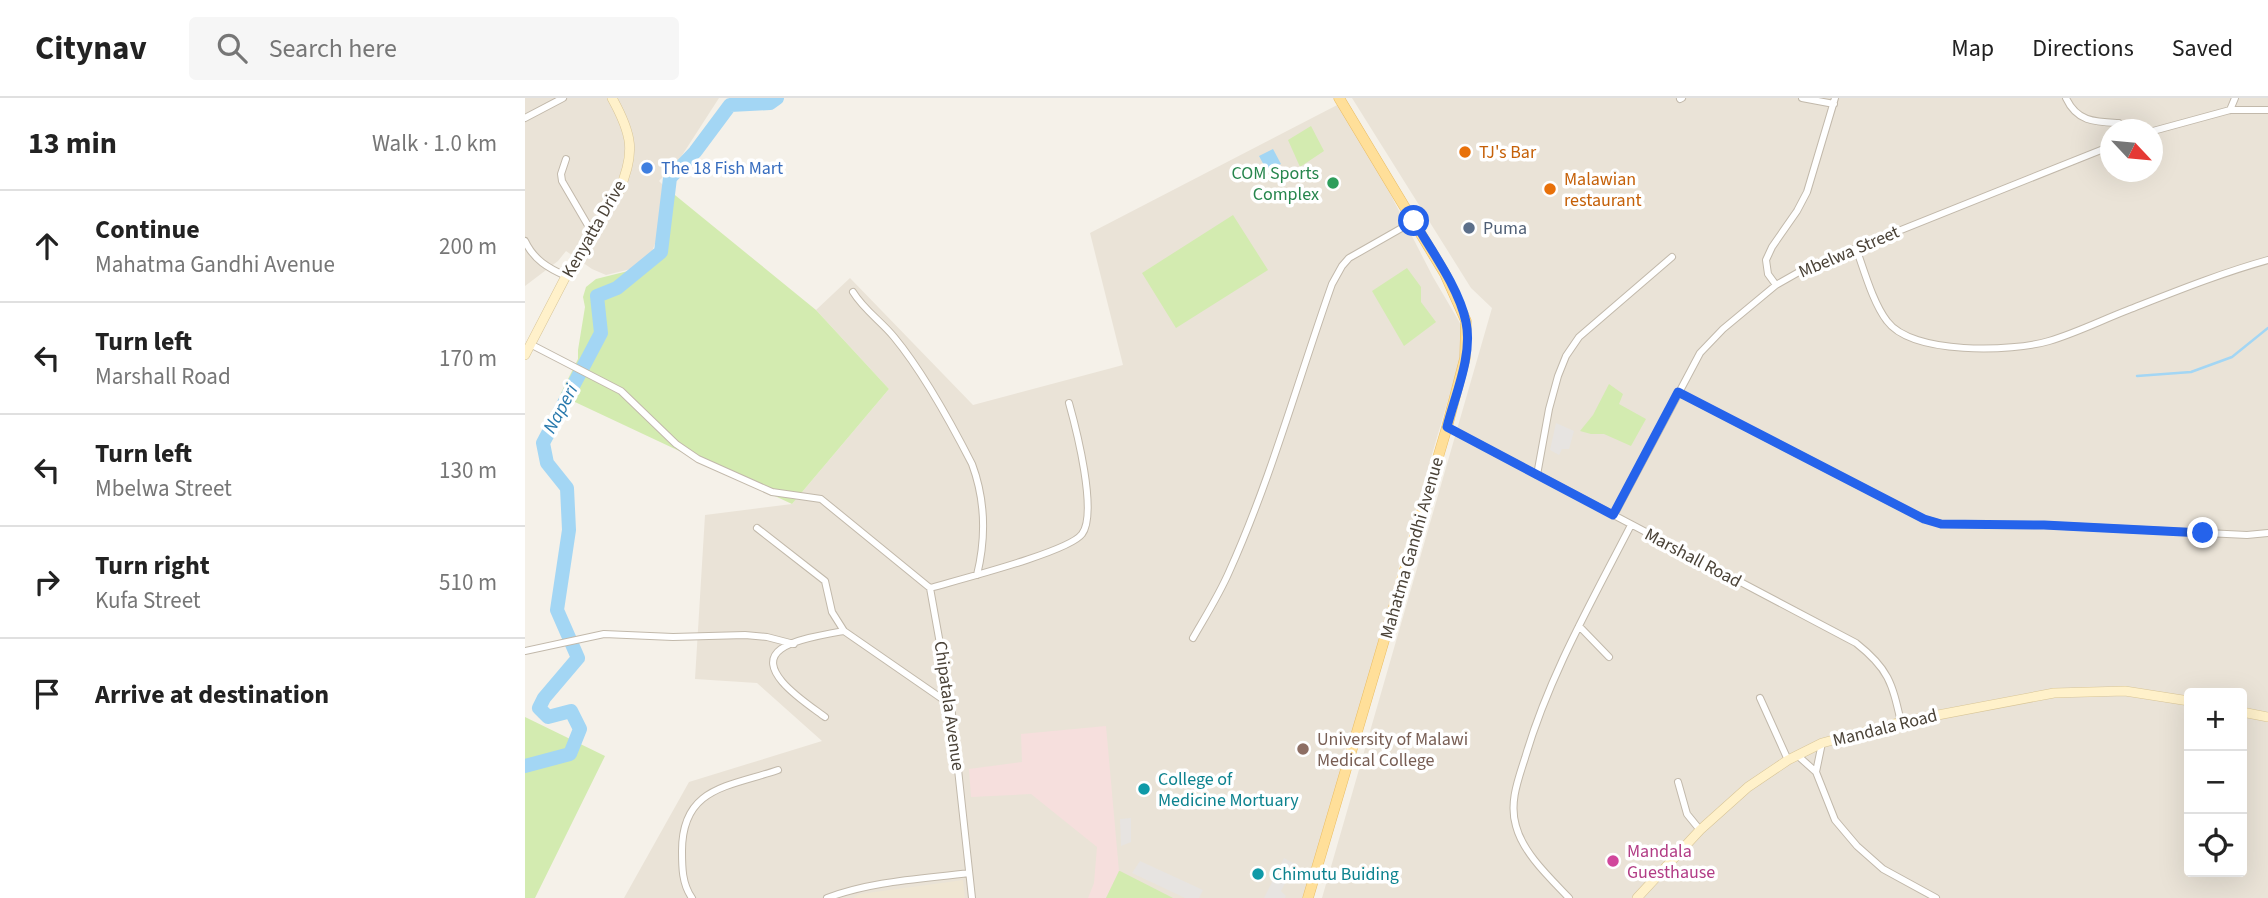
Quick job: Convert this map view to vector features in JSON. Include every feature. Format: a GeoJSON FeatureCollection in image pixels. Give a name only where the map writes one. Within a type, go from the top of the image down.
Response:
{"type":"FeatureCollection","features":[{"type":"Feature","properties":{"kind":"main road","name":"Mahatma Gandhi Avenue"},"geometry":{"type":"LineString","coordinates":[[1308,898],[1465,358],[1466,321],[1445,274],[1339,98]]}},
{"type":"Feature","properties":{"kind":"street"},"geometry":{"type":"LineString","coordinates":[[525,118],[563,98]]}},
{"type":"Feature","properties":{"kind":"street","name":"Kenyatta Drive"},"geometry":{"type":"LineString","coordinates":[[525,355],[566,276],[619,191],[630,159],[628,132],[612,98]]}},
{"type":"Feature","properties":{"kind":"street"},"geometry":{"type":"LineString","coordinates":[[1776,285],[1768,274],[1766,260],[1807,192],[1835,101],[1802,98]]}},
{"type":"Feature","properties":{"kind":"street"},"geometry":{"type":"LineString","coordinates":[[2066,98],[2082,119],[2100,122]]}},
{"type":"Feature","properties":{"kind":"street"},"geometry":{"type":"LineString","coordinates":[[2230,110],[2235,98]]}},
{"type":"Feature","properties":{"kind":"street"},"geometry":{"type":"LineString","coordinates":[[2163,128],[2230,110],[2268,110]]}},
{"type":"Feature","properties":{"kind":"street","name":"Mbelwa Street"},"geometry":{"type":"LineString","coordinates":[[1613,515],[1678,392],[1710,342],[1776,285],[1806,268],[2100,150]]}},
{"type":"Feature","properties":{"kind":"street"},"geometry":{"type":"LineString","coordinates":[[566,159],[561,174],[562,181],[593,234]]}},
{"type":"Feature","properties":{"kind":"street"},"geometry":{"type":"LineString","coordinates":[[1193,638],[1228,575],[1255,508],[1328,297],[1342,266],[1349,258],[1414,221]]}},
{"type":"Feature","properties":{"kind":"street"},"geometry":{"type":"LineString","coordinates":[[525,241],[541,262],[566,276]]}},
{"type":"Feature","properties":{"kind":"street"},"geometry":{"type":"LineString","coordinates":[[1856,248],[1887,322],[1900,334],[1946,348],[2047,342],[2268,260]]}},
{"type":"Feature","properties":{"kind":"street"},"geometry":{"type":"LineString","coordinates":[[1537,475],[1552,398],[1566,356],[1579,337],[1672,257]]}},
{"type":"Feature","properties":{"kind":"street"},"geometry":{"type":"LineString","coordinates":[[853,292],[859,303],[894,337],[972,464],[978,482],[983,523],[978,575]]}},
{"type":"Feature","properties":{"kind":"street"},"geometry":{"type":"LineString","coordinates":[[530,344],[621,391],[676,444],[698,459],[772,492],[821,499],[930,588],[978,575],[1070,543],[1082,534],[1088,518],[1085,484],[1082,457],[1069,403]]}},
{"type":"Feature","properties":{"kind":"street"},"geometry":{"type":"LineString","coordinates":[[1678,392],[1924,519],[1941,524],[2057,525],[2247,535],[2268,533]]}},
{"type":"Feature","properties":{"kind":"street","name":"Marshall Road"},"geometry":{"type":"LineString","coordinates":[[1447,427],[1856,643],[1887,673],[1901,722]]}},
{"type":"Feature","properties":{"kind":"street"},"geometry":{"type":"LineString","coordinates":[[1569,898],[1524,845],[1516,828],[1513,809],[1516,786],[1544,699],[1631,525]]}},
{"type":"Feature","properties":{"kind":"street"},"geometry":{"type":"LineString","coordinates":[[757,528],[825,581],[832,612],[844,631],[951,705]]}},
{"type":"Feature","properties":{"kind":"street","name":"Chipatala Avenue"},"geometry":{"type":"LineString","coordinates":[[930,588],[951,705],[972,898]]}},
{"type":"Feature","properties":{"kind":"street"},"geometry":{"type":"LineString","coordinates":[[1579,626],[1609,657]]}},
{"type":"Feature","properties":{"kind":"street"},"geometry":{"type":"LineString","coordinates":[[825,717],[776,675],[775,659],[783,648],[844,631]]}},
{"type":"Feature","properties":{"kind":"street"},"geometry":{"type":"LineString","coordinates":[[525,651],[604,634],[673,637],[745,635],[794,644]]}},
{"type":"Feature","properties":{"kind":"street","name":"Mandala Road"},"geometry":{"type":"LineString","coordinates":[[1637,898],[1700,830],[1748,787],[1788,760],[1822,743],[1901,722],[2054,693],[2125,691],[2184,701]]}},
{"type":"Feature","properties":{"kind":"street"},"geometry":{"type":"LineString","coordinates":[[1760,698],[1788,760]]}},
{"type":"Feature","properties":{"kind":"street"},"geometry":{"type":"LineString","coordinates":[[2247,713],[2268,717]]}},
{"type":"Feature","properties":{"kind":"street"},"geometry":{"type":"LineString","coordinates":[[1815,772],[1822,743]]}},
{"type":"Feature","properties":{"kind":"street"},"geometry":{"type":"LineString","coordinates":[[1797,755],[1815,772],[1835,820],[1857,846],[1883,869],[1936,898]]}},
{"type":"Feature","properties":{"kind":"street"},"geometry":{"type":"LineString","coordinates":[[692,898],[683,876],[682,847],[685,825],[691,809],[711,793],[778,770]]}},
{"type":"Feature","properties":{"kind":"street"},"geometry":{"type":"LineString","coordinates":[[1678,782],[1687,814],[1700,830]]}},
{"type":"Feature","properties":{"kind":"street"},"geometry":{"type":"LineString","coordinates":[[827,898],[884,884],[969,873]]}},
{"type":"Feature","properties":{"kind":"shaded area"},"geometry":{"type":"Polygon","coordinates":[[[525,98],[719,98],[679,160],[659,181],[668,190],[664,200],[661,228],[651,254],[631,269],[606,275],[566,251],[558,261],[525,286],[525,98]]]}},
{"type":"Feature","properties":{"kind":"shaded area"},"geometry":{"type":"Polygon","coordinates":[[[1352,98],[2268,98],[2268,898],[1322,898],[1492,308],[1471,288],[1352,98]]]}},
{"type":"Feature","properties":{"kind":"shaded area"},"geometry":{"type":"Polygon","coordinates":[[[1343,102],[1433,277],[1467,335],[1399,567],[1341,787],[1307,898],[624,898],[689,782],[822,741],[757,683],[695,679],[705,515],[792,504],[889,389],[816,310],[850,278],[973,405],[1123,365],[1090,233],[1343,102]]]}},
{"type":"Feature","properties":{"kind":"shaded area"},"geometry":{"type":"Polygon","coordinates":[[[1556,423],[1574,431],[1569,449],[1562,449],[1559,455],[1550,450],[1556,423]]]}},
{"type":"Feature","properties":{"kind":"shaded area"},"geometry":{"type":"Polygon","coordinates":[[[1106,726],[1119,871],[1106,898],[1088,898],[1094,883],[1097,847],[1031,794],[971,797],[969,769],[1022,762],[1021,734],[1106,726]]]}},
{"type":"Feature","properties":{"kind":"shaded area"},"geometry":{"type":"Polygon","coordinates":[[[1131,818],[1131,842],[1121,846],[1120,819],[1131,818]]]}},
{"type":"Feature","properties":{"kind":"shaded area"},"geometry":{"type":"Polygon","coordinates":[[[1284,858],[1295,864],[1281,891],[1285,898],[1264,898],[1284,858]]]}},
{"type":"Feature","properties":{"kind":"shaded area"},"geometry":{"type":"Polygon","coordinates":[[[1140,861],[1203,890],[1199,898],[1185,898],[1132,873],[1140,861]]]}},
{"type":"Feature","properties":{"kind":"shaded area"},"geometry":{"type":"Polygon","coordinates":[[[963,880],[965,898],[853,898],[860,894],[963,880]]]}},
{"type":"Feature","properties":{"kind":"green space"},"geometry":{"type":"Polygon","coordinates":[[[1311,126],[1324,151],[1300,167],[1288,140],[1311,126]]]}},
{"type":"Feature","properties":{"kind":"green space"},"geometry":{"type":"Polygon","coordinates":[[[670,191],[816,310],[889,389],[792,504],[560,395],[578,359],[586,287],[596,279],[632,270],[652,256],[663,230],[665,201],[670,191]]]}},
{"type":"Feature","properties":{"kind":"green space"},"geometry":{"type":"Polygon","coordinates":[[[1233,215],[1268,270],[1176,328],[1142,273],[1233,215]]]}},
{"type":"Feature","properties":{"kind":"green space"},"geometry":{"type":"Polygon","coordinates":[[[1407,268],[1421,287],[1421,302],[1436,322],[1404,346],[1372,291],[1407,268]]]}},
{"type":"Feature","properties":{"kind":"green space"},"geometry":{"type":"Polygon","coordinates":[[[1609,384],[1623,394],[1619,404],[1646,419],[1631,446],[1604,434],[1580,431],[1593,415],[1609,384]]]}},
{"type":"Feature","properties":{"kind":"green space"},"geometry":{"type":"Polygon","coordinates":[[[525,717],[605,756],[535,898],[525,898],[525,717]]]}},
{"type":"Feature","properties":{"kind":"green space"},"geometry":{"type":"Polygon","coordinates":[[[1120,871],[1173,898],[1106,898],[1120,871]]]}},
{"type":"Feature","properties":{"kind":"water"},"geometry":{"type":"Polygon","coordinates":[[[1273,149],[1281,164],[1267,171],[1259,156],[1273,149]]]}},
{"type":"Feature","properties":{"kind":"waterway","name":"Naperi"},"geometry":{"type":"LineString","coordinates":[[525,766],[570,754],[580,729],[571,711],[548,717],[539,708],[544,698],[578,658],[557,610],[569,530],[567,488],[547,463],[543,443],[601,333],[597,296],[617,288],[661,252],[670,178],[695,152],[730,105],[770,103],[777,98]]}},
{"type":"Feature","properties":{"kind":"waterway"},"geometry":{"type":"LineString","coordinates":[[2137,376],[2191,372],[2232,357],[2268,328]]}},
{"type":"Feature","properties":{"kind":"place","name":"TJ's Bar"},"geometry":{"type":"Point","coordinates":[1465,152]}},
{"type":"Feature","properties":{"kind":"place","name":"The 18 Fish Mart"},"geometry":{"type":"Point","coordinates":[647,168]}},
{"type":"Feature","properties":{"kind":"place","name":"COM Sports Complex"},"geometry":{"type":"Point","coordinates":[1333,183]}},
{"type":"Feature","properties":{"kind":"place","name":"Malawian restaurant"},"geometry":{"type":"Point","coordinates":[1550,189]}},
{"type":"Feature","properties":{"kind":"place","name":"Puma"},"geometry":{"type":"Point","coordinates":[1469,228]}},
{"type":"Feature","properties":{"kind":"place","name":"University of Malawi Medical College"},"geometry":{"type":"Point","coordinates":[1303,749]}},
{"type":"Feature","properties":{"kind":"place","name":"College of Medicine Mortuary"},"geometry":{"type":"Point","coordinates":[1144,789]}},
{"type":"Feature","properties":{"kind":"place","name":"Mandala Guesthause"},"geometry":{"type":"Point","coordinates":[1613,861]}},
{"type":"Feature","properties":{"kind":"place","name":"Chimutu Buiding"},"geometry":{"type":"Point","coordinates":[1258,874]}},
{"type":"Feature","properties":{"kind":"route"},"geometry":{"type":"LineString","coordinates":[[1414,221],[1445,274],[1466,321],[1465,358],[1447,427],[1613,515],[1678,392],[1924,519],[1941,524],[2124,527],[2203,533]]}}]}
